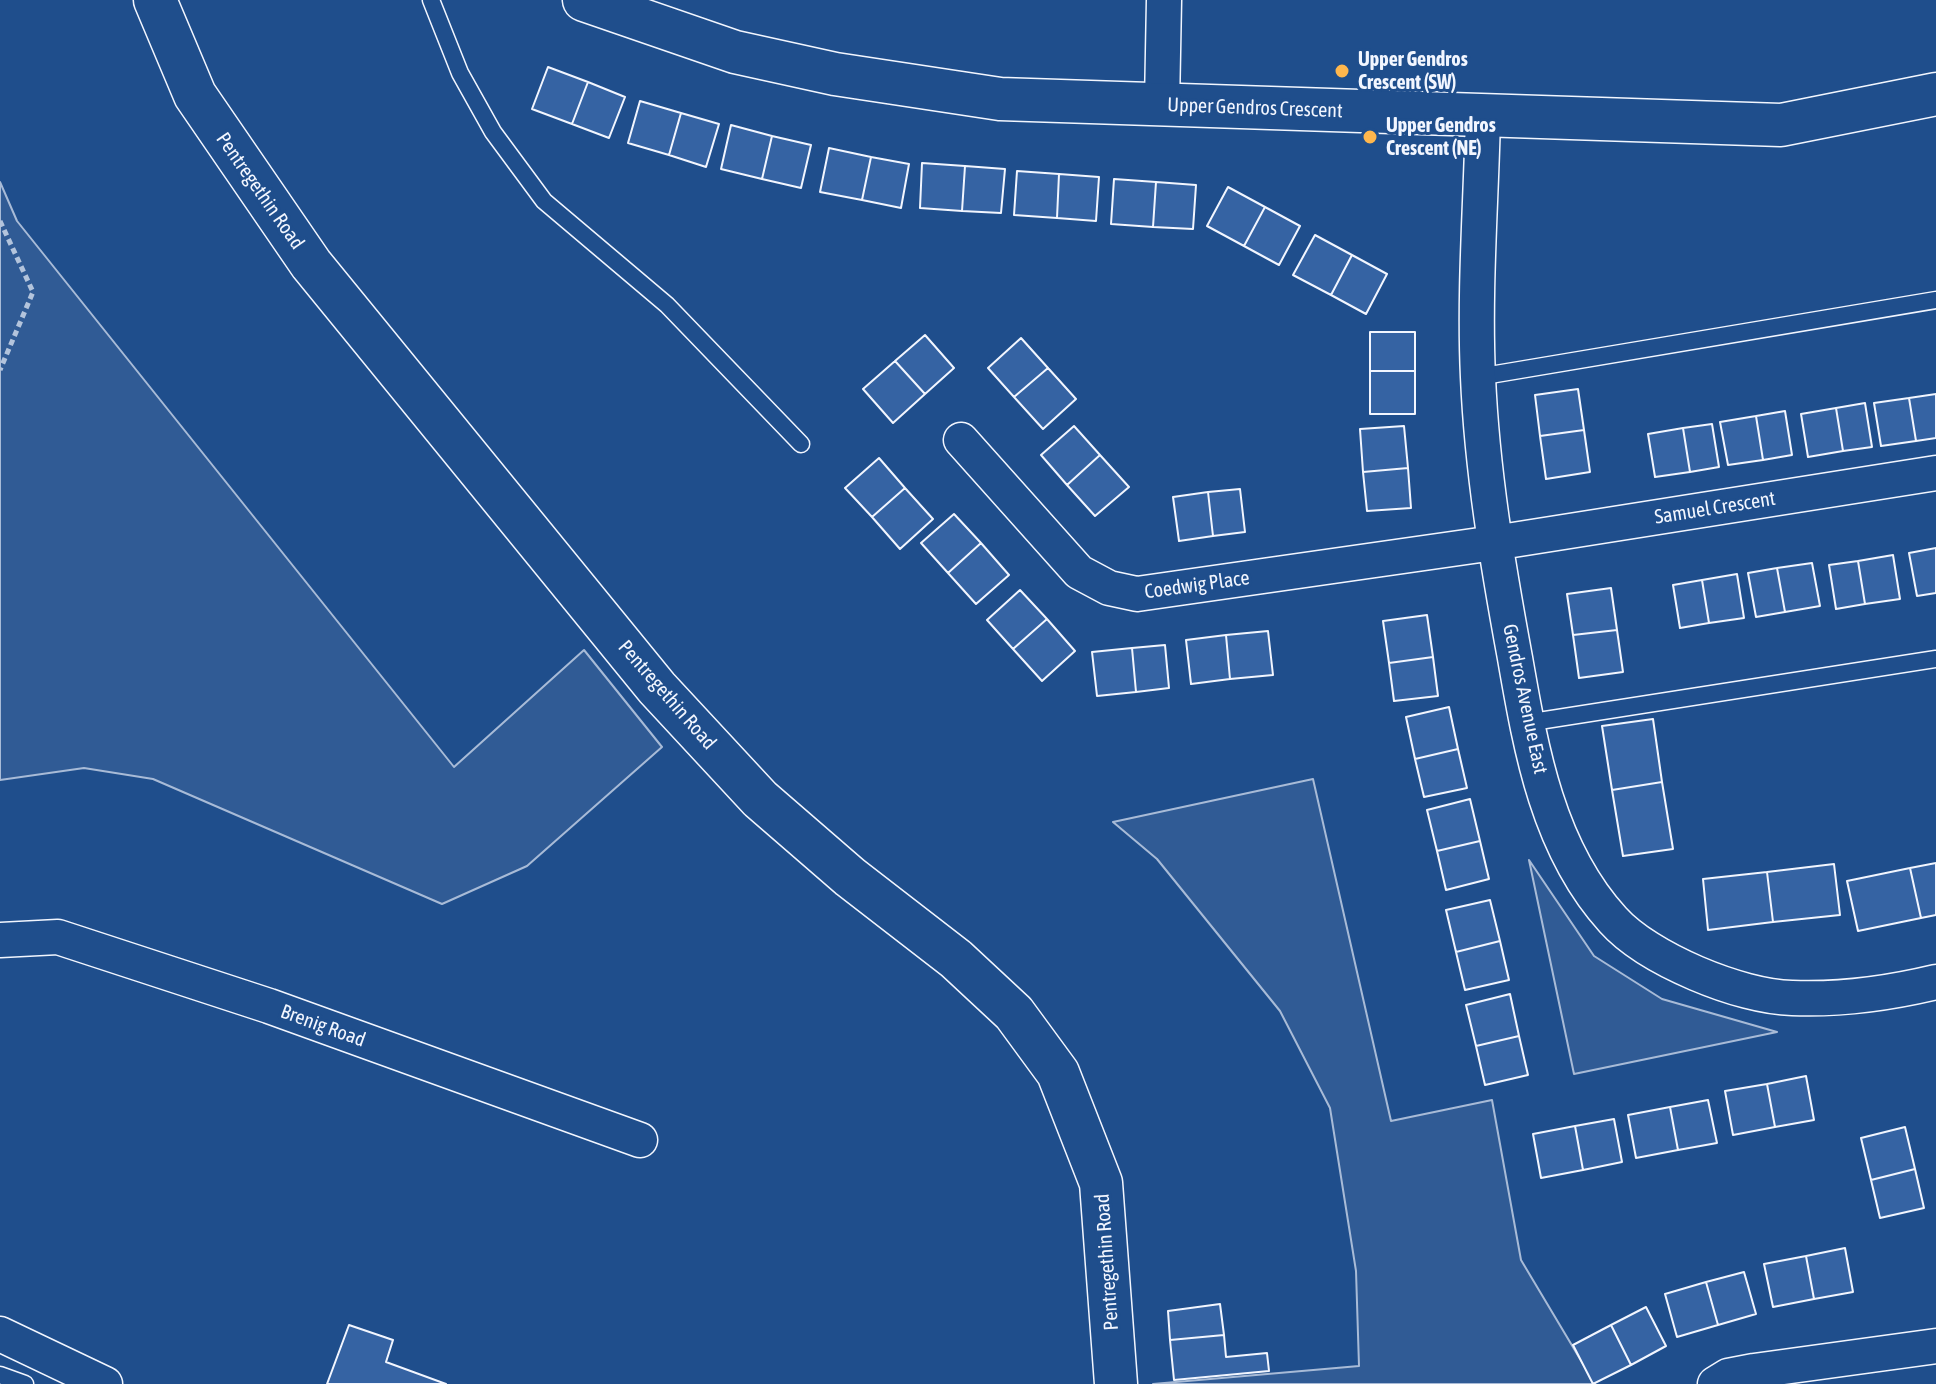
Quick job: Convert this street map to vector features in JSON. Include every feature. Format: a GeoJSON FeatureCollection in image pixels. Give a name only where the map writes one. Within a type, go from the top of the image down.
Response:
{"type":"FeatureCollection","features":[{"type":"Feature","properties":{"kind":"street","name":"Pentregethin Road"},"geometry":{"type":"LineString","coordinates":[[155,0],[195,95],[311,264],[657,688],[760,799],[850,877],[956,959],[1014,1013],[1058,1073],[1101,1183],[1116,1384]]}},
{"type":"Feature","properties":{"kind":"street","name":"Upper Gendros Crescent"},"geometry":{"type":"LineString","coordinates":[[584,0],[735,52],[835,74],[1000,99],[1781,125],[1936,94]]}},
{"type":"Feature","properties":{"kind":"street"},"geometry":{"type":"LineString","coordinates":[[1162,104],[1164,0]]}},
{"type":"Feature","properties":{"kind":"street","name":"Gendros Avenue East"},"geometry":{"type":"LineString","coordinates":[[1483,117],[1478,377],[1494,543],[1526,723],[1556,829],[1578,876],[1614,922],[1654,954],[1720,982],[1789,998],[1857,996],[1935,987]]}},
{"type":"Feature","properties":{"kind":"street","name":"Coedwig Place"},"geometry":{"type":"LineString","coordinates":[[961,440],[1079,572],[1109,588],[1137,594],[1494,543]]}},
{"type":"Feature","properties":{"kind":"street","name":"Samuel Crescent"},"geometry":{"type":"LineString","coordinates":[[1494,543],[1936,473]]}},
{"type":"Feature","properties":{"kind":"street","name":"Brenig Road"},"geometry":{"type":"LineString","coordinates":[[0,940],[58,937],[269,1006],[640,1140]]}},
{"type":"Feature","properties":{"kind":"street"},"geometry":{"type":"LineString","coordinates":[[0,1334],[105,1384]]}},
{"type":"Feature","properties":{"kind":"street"},"geometry":{"type":"LineString","coordinates":[[1715,1384],[1728,1376],[1754,1371],[1936,1346]]}},
{"type":"Feature","properties":{"kind":"lane"},"geometry":{"type":"LineString","coordinates":[[431,0],[460,73],[493,132],[544,201],[667,305],[801,444]]}},
{"type":"Feature","properties":{"kind":"lane"},"geometry":{"type":"LineString","coordinates":[[1478,377],[1936,300]]}},
{"type":"Feature","properties":{"kind":"lane"},"geometry":{"type":"LineString","coordinates":[[1526,723],[1936,659]]}},
{"type":"Feature","properties":{"kind":"lane"},"geometry":{"type":"LineString","coordinates":[[0,1375],[25,1384]]}},
{"type":"Feature","properties":{"kind":"path"},"geometry":{"type":"LineString","coordinates":[[0,221],[33,292],[0,370]]}},
{"type":"Feature","properties":{"kind":"shaded area"},"geometry":{"type":"Polygon","coordinates":[[[0,182],[17,221],[454,767],[584,650],[662,747],[527,866],[442,904],[153,779],[84,768],[0,780],[0,182]]]}},
{"type":"Feature","properties":{"kind":"shaded area"},"geometry":{"type":"Polygon","coordinates":[[[1313,779],[1391,1121],[1492,1100],[1521,1260],[1595,1384],[1153,1384],[1359,1366],[1356,1271],[1330,1108],[1280,1011],[1157,859],[1113,822],[1313,779]]]}},
{"type":"Feature","properties":{"kind":"shaded area"},"geometry":{"type":"Polygon","coordinates":[[[1529,860],[1594,956],[1662,999],[1777,1032],[1574,1074],[1529,860]]]}},
{"type":"Feature","properties":{"kind":"building"},"geometry":{"type":"Polygon","coordinates":[[[548,67],[588,82],[572,124],[532,109],[548,67]]]}},
{"type":"Feature","properties":{"kind":"building"},"geometry":{"type":"Polygon","coordinates":[[[588,82],[625,97],[609,138],[572,124],[588,82]]]}},
{"type":"Feature","properties":{"kind":"building"},"geometry":{"type":"Polygon","coordinates":[[[640,101],[681,113],[669,155],[628,143],[640,101]]]}},
{"type":"Feature","properties":{"kind":"building"},"geometry":{"type":"Polygon","coordinates":[[[681,113],[719,124],[706,167],[669,155],[681,113]]]}},
{"type":"Feature","properties":{"kind":"building"},"geometry":{"type":"Polygon","coordinates":[[[731,125],[772,136],[762,179],[721,169],[731,125]]]}},
{"type":"Feature","properties":{"kind":"building"},"geometry":{"type":"Polygon","coordinates":[[[772,136],[811,145],[801,188],[762,179],[772,136]]]}},
{"type":"Feature","properties":{"kind":"building"},"geometry":{"type":"Polygon","coordinates":[[[829,148],[871,157],[862,200],[820,192],[829,148]]]}},
{"type":"Feature","properties":{"kind":"building"},"geometry":{"type":"Polygon","coordinates":[[[871,157],[909,164],[901,208],[862,200],[871,157]]]}},
{"type":"Feature","properties":{"kind":"building"},"geometry":{"type":"Polygon","coordinates":[[[922,163],[965,166],[962,211],[920,208],[922,163]]]}},
{"type":"Feature","properties":{"kind":"building"},"geometry":{"type":"Polygon","coordinates":[[[965,166],[1005,169],[1001,213],[962,211],[965,166]]]}},
{"type":"Feature","properties":{"kind":"building"},"geometry":{"type":"Polygon","coordinates":[[[1017,171],[1059,174],[1057,218],[1014,215],[1017,171]]]}},
{"type":"Feature","properties":{"kind":"building"},"geometry":{"type":"Polygon","coordinates":[[[1059,174],[1099,177],[1096,221],[1057,218],[1059,174]]]}},
{"type":"Feature","properties":{"kind":"building"},"geometry":{"type":"Polygon","coordinates":[[[1114,179],[1156,182],[1153,227],[1111,224],[1114,179]]]}},
{"type":"Feature","properties":{"kind":"building"},"geometry":{"type":"Polygon","coordinates":[[[1156,182],[1196,185],[1193,229],[1153,227],[1156,182]]]}},
{"type":"Feature","properties":{"kind":"building"},"geometry":{"type":"Polygon","coordinates":[[[1228,187],[1265,207],[1244,246],[1207,226],[1228,187]]]}},
{"type":"Feature","properties":{"kind":"building"},"geometry":{"type":"Polygon","coordinates":[[[1265,207],[1300,226],[1279,265],[1244,246],[1265,207]]]}},
{"type":"Feature","properties":{"kind":"building"},"geometry":{"type":"Polygon","coordinates":[[[1315,235],[1352,255],[1331,295],[1293,275],[1315,235]]]}},
{"type":"Feature","properties":{"kind":"building"},"geometry":{"type":"Polygon","coordinates":[[[1352,255],[1387,274],[1366,314],[1331,295],[1352,255]]]}},
{"type":"Feature","properties":{"kind":"building"},"geometry":{"type":"Polygon","coordinates":[[[1370,332],[1415,332],[1415,371],[1370,371],[1370,332]]]}},
{"type":"Feature","properties":{"kind":"building"},"geometry":{"type":"Polygon","coordinates":[[[925,335],[954,368],[925,394],[895,361],[925,335]]]}},
{"type":"Feature","properties":{"kind":"building"},"geometry":{"type":"Polygon","coordinates":[[[1021,338],[1048,368],[1014,397],[988,368],[1021,338]]]}},
{"type":"Feature","properties":{"kind":"building"},"geometry":{"type":"Polygon","coordinates":[[[895,361],[925,394],[893,423],[863,389],[895,361]]]}},
{"type":"Feature","properties":{"kind":"building"},"geometry":{"type":"Polygon","coordinates":[[[1048,368],[1076,399],[1043,429],[1014,397],[1048,368]]]}},
{"type":"Feature","properties":{"kind":"building"},"geometry":{"type":"Polygon","coordinates":[[[1370,371],[1415,371],[1415,414],[1370,414],[1370,371]]]}},
{"type":"Feature","properties":{"kind":"building"},"geometry":{"type":"Polygon","coordinates":[[[1578,389],[1584,430],[1540,436],[1535,395],[1578,389]]]}},
{"type":"Feature","properties":{"kind":"building"},"geometry":{"type":"Polygon","coordinates":[[[1936,394],[1936,438],[1916,441],[1909,398],[1936,394]]]}},
{"type":"Feature","properties":{"kind":"building"},"geometry":{"type":"Polygon","coordinates":[[[1909,398],[1916,441],[1881,446],[1874,403],[1909,398]]]}},
{"type":"Feature","properties":{"kind":"building"},"geometry":{"type":"Polygon","coordinates":[[[1865,403],[1872,447],[1843,451],[1836,408],[1865,403]]]}},
{"type":"Feature","properties":{"kind":"building"},"geometry":{"type":"Polygon","coordinates":[[[1836,408],[1843,451],[1808,457],[1801,414],[1836,408]]]}},
{"type":"Feature","properties":{"kind":"building"},"geometry":{"type":"Polygon","coordinates":[[[1785,411],[1792,455],[1763,460],[1756,416],[1785,411]]]}},
{"type":"Feature","properties":{"kind":"building"},"geometry":{"type":"Polygon","coordinates":[[[1756,416],[1763,460],[1728,465],[1720,422],[1756,416]]]}},
{"type":"Feature","properties":{"kind":"building"},"geometry":{"type":"Polygon","coordinates":[[[1712,424],[1719,467],[1690,472],[1683,428],[1712,424]]]}},
{"type":"Feature","properties":{"kind":"building"},"geometry":{"type":"Polygon","coordinates":[[[1074,426],[1100,455],[1067,485],[1041,455],[1074,426]]]}},
{"type":"Feature","properties":{"kind":"building"},"geometry":{"type":"Polygon","coordinates":[[[1404,426],[1408,468],[1363,472],[1360,429],[1404,426]]]}},
{"type":"Feature","properties":{"kind":"building"},"geometry":{"type":"Polygon","coordinates":[[[1683,428],[1690,472],[1655,477],[1648,434],[1683,428]]]}},
{"type":"Feature","properties":{"kind":"building"},"geometry":{"type":"Polygon","coordinates":[[[1584,430],[1590,472],[1546,479],[1540,436],[1584,430]]]}},
{"type":"Feature","properties":{"kind":"building"},"geometry":{"type":"Polygon","coordinates":[[[1100,455],[1129,487],[1095,516],[1067,485],[1100,455]]]}},
{"type":"Feature","properties":{"kind":"building"},"geometry":{"type":"Polygon","coordinates":[[[879,458],[905,488],[872,517],[845,488],[879,458]]]}},
{"type":"Feature","properties":{"kind":"building"},"geometry":{"type":"Polygon","coordinates":[[[1408,468],[1411,508],[1367,511],[1363,472],[1408,468]]]}},
{"type":"Feature","properties":{"kind":"building"},"geometry":{"type":"Polygon","coordinates":[[[905,488],[933,519],[900,549],[872,517],[905,488]]]}},
{"type":"Feature","properties":{"kind":"building"},"geometry":{"type":"Polygon","coordinates":[[[1240,489],[1245,532],[1213,536],[1208,492],[1240,489]]]}},
{"type":"Feature","properties":{"kind":"building"},"geometry":{"type":"Polygon","coordinates":[[[1208,492],[1213,536],[1179,541],[1173,497],[1208,492]]]}},
{"type":"Feature","properties":{"kind":"building"},"geometry":{"type":"Polygon","coordinates":[[[954,514],[981,543],[948,573],[921,543],[954,514]]]}},
{"type":"Feature","properties":{"kind":"building"},"geometry":{"type":"Polygon","coordinates":[[[981,543],[1009,575],[976,604],[948,573],[981,543]]]}},
{"type":"Feature","properties":{"kind":"building"},"geometry":{"type":"Polygon","coordinates":[[[1936,548],[1936,593],[1917,596],[1909,553],[1936,548]]]}},
{"type":"Feature","properties":{"kind":"building"},"geometry":{"type":"Polygon","coordinates":[[[1893,555],[1900,599],[1865,604],[1858,561],[1893,555]]]}},
{"type":"Feature","properties":{"kind":"building"},"geometry":{"type":"Polygon","coordinates":[[[1858,561],[1865,604],[1836,609],[1829,565],[1858,561]]]}},
{"type":"Feature","properties":{"kind":"building"},"geometry":{"type":"Polygon","coordinates":[[[1812,563],[1820,606],[1785,612],[1777,568],[1812,563]]]}},
{"type":"Feature","properties":{"kind":"building"},"geometry":{"type":"Polygon","coordinates":[[[1777,568],[1785,612],[1756,617],[1748,573],[1777,568]]]}},
{"type":"Feature","properties":{"kind":"building"},"geometry":{"type":"Polygon","coordinates":[[[1737,574],[1744,618],[1709,623],[1702,580],[1737,574]]]}},
{"type":"Feature","properties":{"kind":"building"},"geometry":{"type":"Polygon","coordinates":[[[1702,580],[1709,623],[1680,628],[1673,585],[1702,580]]]}},
{"type":"Feature","properties":{"kind":"building"},"geometry":{"type":"Polygon","coordinates":[[[1611,588],[1617,630],[1573,635],[1567,594],[1611,588]]]}},
{"type":"Feature","properties":{"kind":"building"},"geometry":{"type":"Polygon","coordinates":[[[1020,590],[1047,619],[1013,649],[987,620],[1020,590]]]}},
{"type":"Feature","properties":{"kind":"building"},"geometry":{"type":"Polygon","coordinates":[[[1427,615],[1433,657],[1389,663],[1383,621],[1427,615]]]}},
{"type":"Feature","properties":{"kind":"building"},"geometry":{"type":"Polygon","coordinates":[[[1047,619],[1075,651],[1042,681],[1013,649],[1047,619]]]}},
{"type":"Feature","properties":{"kind":"building"},"geometry":{"type":"Polygon","coordinates":[[[1617,630],[1623,672],[1579,678],[1573,635],[1617,630]]]}},
{"type":"Feature","properties":{"kind":"building"},"geometry":{"type":"Polygon","coordinates":[[[1268,631],[1273,675],[1230,679],[1226,635],[1268,631]]]}},
{"type":"Feature","properties":{"kind":"building"},"geometry":{"type":"Polygon","coordinates":[[[1226,635],[1230,679],[1191,684],[1186,640],[1226,635]]]}},
{"type":"Feature","properties":{"kind":"building"},"geometry":{"type":"Polygon","coordinates":[[[1165,645],[1169,688],[1136,692],[1132,648],[1165,645]]]}},
{"type":"Feature","properties":{"kind":"building"},"geometry":{"type":"Polygon","coordinates":[[[1132,648],[1136,692],[1097,696],[1092,652],[1132,648]]]}},
{"type":"Feature","properties":{"kind":"building"},"geometry":{"type":"Polygon","coordinates":[[[1433,657],[1438,696],[1394,701],[1389,663],[1433,657]]]}},
{"type":"Feature","properties":{"kind":"building"},"geometry":{"type":"Polygon","coordinates":[[[1449,707],[1458,749],[1415,759],[1406,717],[1449,707]]]}},
{"type":"Feature","properties":{"kind":"building"},"geometry":{"type":"Polygon","coordinates":[[[1653,719],[1662,782],[1612,790],[1602,726],[1653,719]]]}},
{"type":"Feature","properties":{"kind":"building"},"geometry":{"type":"Polygon","coordinates":[[[1458,749],[1467,788],[1424,797],[1415,759],[1458,749]]]}},
{"type":"Feature","properties":{"kind":"building"},"geometry":{"type":"Polygon","coordinates":[[[1662,782],[1673,849],[1623,856],[1612,790],[1662,782]]]}},
{"type":"Feature","properties":{"kind":"building"},"geometry":{"type":"Polygon","coordinates":[[[1470,799],[1480,841],[1437,851],[1427,810],[1470,799]]]}},
{"type":"Feature","properties":{"kind":"building"},"geometry":{"type":"Polygon","coordinates":[[[1480,841],[1489,879],[1446,890],[1437,851],[1480,841]]]}},
{"type":"Feature","properties":{"kind":"building"},"geometry":{"type":"Polygon","coordinates":[[[1936,863],[1936,915],[1921,918],[1910,868],[1936,863]]]}},
{"type":"Feature","properties":{"kind":"building"},"geometry":{"type":"Polygon","coordinates":[[[1834,864],[1840,915],[1773,922],[1767,872],[1834,864]]]}},
{"type":"Feature","properties":{"kind":"building"},"geometry":{"type":"Polygon","coordinates":[[[1910,868],[1921,918],[1858,931],[1847,881],[1910,868]]]}},
{"type":"Feature","properties":{"kind":"building"},"geometry":{"type":"Polygon","coordinates":[[[1767,872],[1773,922],[1708,930],[1703,879],[1767,872]]]}},
{"type":"Feature","properties":{"kind":"building"},"geometry":{"type":"Polygon","coordinates":[[[1490,900],[1500,941],[1456,952],[1446,910],[1490,900]]]}},
{"type":"Feature","properties":{"kind":"building"},"geometry":{"type":"Polygon","coordinates":[[[1500,941],[1509,980],[1465,990],[1456,952],[1500,941]]]}},
{"type":"Feature","properties":{"kind":"building"},"geometry":{"type":"Polygon","coordinates":[[[1510,994],[1519,1036],[1476,1046],[1466,1005],[1510,994]]]}},
{"type":"Feature","properties":{"kind":"building"},"geometry":{"type":"Polygon","coordinates":[[[1519,1036],[1528,1075],[1485,1085],[1476,1046],[1519,1036]]]}},
{"type":"Feature","properties":{"kind":"building"},"geometry":{"type":"Polygon","coordinates":[[[1806,1076],[1814,1120],[1775,1127],[1767,1084],[1806,1076]]]}},
{"type":"Feature","properties":{"kind":"building"},"geometry":{"type":"Polygon","coordinates":[[[1767,1084],[1775,1127],[1733,1135],[1725,1091],[1767,1084]]]}},
{"type":"Feature","properties":{"kind":"building"},"geometry":{"type":"Polygon","coordinates":[[[1708,1100],[1717,1143],[1678,1150],[1670,1107],[1708,1100]]]}},
{"type":"Feature","properties":{"kind":"building"},"geometry":{"type":"Polygon","coordinates":[[[1670,1107],[1678,1150],[1636,1158],[1628,1115],[1670,1107]]]}},
{"type":"Feature","properties":{"kind":"building"},"geometry":{"type":"Polygon","coordinates":[[[1614,1119],[1622,1162],[1583,1170],[1575,1126],[1614,1119]]]}},
{"type":"Feature","properties":{"kind":"building"},"geometry":{"type":"Polygon","coordinates":[[[1575,1126],[1583,1170],[1541,1178],[1533,1134],[1575,1126]]]}},
{"type":"Feature","properties":{"kind":"building"},"geometry":{"type":"Polygon","coordinates":[[[1905,1127],[1915,1169],[1871,1180],[1861,1138],[1905,1127]]]}},
{"type":"Feature","properties":{"kind":"building"},"geometry":{"type":"Polygon","coordinates":[[[1915,1169],[1924,1208],[1880,1218],[1871,1180],[1915,1169]]]}},
{"type":"Feature","properties":{"kind":"building"},"geometry":{"type":"Polygon","coordinates":[[[1845,1248],[1853,1292],[1814,1299],[1806,1256],[1845,1248]]]}},
{"type":"Feature","properties":{"kind":"building"},"geometry":{"type":"Polygon","coordinates":[[[1806,1256],[1814,1299],[1773,1307],[1764,1264],[1806,1256]]]}},
{"type":"Feature","properties":{"kind":"building"},"geometry":{"type":"Polygon","coordinates":[[[1744,1272],[1756,1314],[1718,1325],[1706,1282],[1744,1272]]]}},
{"type":"Feature","properties":{"kind":"building"},"geometry":{"type":"Polygon","coordinates":[[[1706,1282],[1718,1325],[1677,1337],[1665,1294],[1706,1282]]]}},
{"type":"Feature","properties":{"kind":"building"},"geometry":{"type":"Polygon","coordinates":[[[1220,1304],[1224,1335],[1170,1340],[1168,1311],[1220,1304]]]}},
{"type":"Feature","properties":{"kind":"building"},"geometry":{"type":"Polygon","coordinates":[[[1646,1307],[1666,1346],[1631,1365],[1611,1325],[1646,1307]]]}},
{"type":"Feature","properties":{"kind":"building"},"geometry":{"type":"Polygon","coordinates":[[[349,1325],[393,1340],[386,1362],[446,1384],[327,1384],[349,1325]]]}},
{"type":"Feature","properties":{"kind":"building"},"geometry":{"type":"Polygon","coordinates":[[[1611,1325],[1631,1365],[1593,1384],[1573,1345],[1611,1325]]]}},
{"type":"Feature","properties":{"kind":"building"},"geometry":{"type":"Polygon","coordinates":[[[1224,1335],[1226,1357],[1267,1353],[1269,1371],[1174,1380],[1170,1340],[1224,1335]]]}},
{"type":"Feature","properties":{"kind":"place","name":"Upper Gendros Crescent (SW)"},"geometry":{"type":"Point","coordinates":[1342,71]}},
{"type":"Feature","properties":{"kind":"place","name":"Upper Gendros Crescent (NE)"},"geometry":{"type":"Point","coordinates":[1370,137]}}]}
